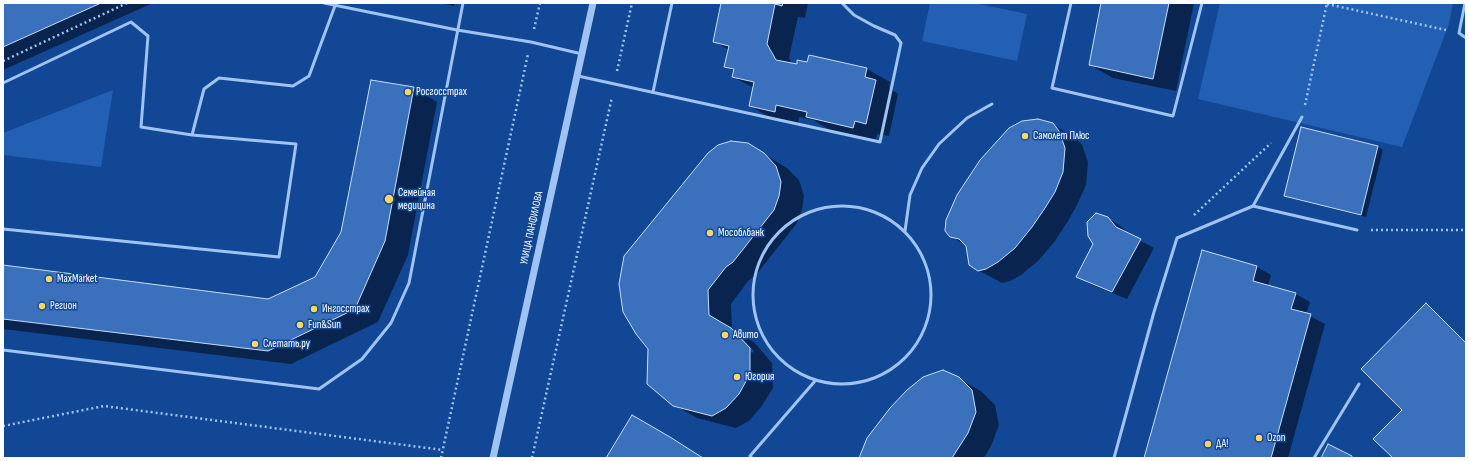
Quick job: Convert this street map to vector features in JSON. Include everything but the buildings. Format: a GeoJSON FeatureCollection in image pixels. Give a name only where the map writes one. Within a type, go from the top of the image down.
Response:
{"type":"FeatureCollection","features":[{"type":"Feature","properties":{"kind":"street","name":"УЛИЦА ПАНФИЛОВА"},"geometry":{"type":"LineString","coordinates":[[493,458],[593,3]]}},
{"type":"Feature","properties":{"kind":"lane"},"geometry":{"type":"LineString","coordinates":[[324,3],[336,4],[457,30],[531,42],[582,54]]}},
{"type":"Feature","properties":{"kind":"lane"},"geometry":{"type":"LineString","coordinates":[[3,350],[319,389],[362,359],[391,323],[409,283],[463,3]]}},
{"type":"Feature","properties":{"kind":"lane"},"geometry":{"type":"LineString","coordinates":[[653,92],[672,3]]}},
{"type":"Feature","properties":{"kind":"lane"},"geometry":{"type":"LineString","coordinates":[[577,76],[615,83],[880,142],[901,43],[895,35],[854,15],[842,3]]}},
{"type":"Feature","properties":{"kind":"lane"},"geometry":{"type":"LineString","coordinates":[[1071,3],[1052,88],[1173,116],[1202,3]]}},
{"type":"Feature","properties":{"kind":"lane"},"geometry":{"type":"LineString","coordinates":[[1465,3],[1459,32],[1466,38]]}},
{"type":"Feature","properties":{"kind":"lane"},"geometry":{"type":"LineString","coordinates":[[192,135],[204,89],[219,78],[293,86],[309,76],[336,4]]}},
{"type":"Feature","properties":{"kind":"lane"},"geometry":{"type":"LineString","coordinates":[[3,83],[131,22],[148,36],[141,127],[192,135],[296,144],[279,257],[3,230]]}},
{"type":"Feature","properties":{"kind":"lane"},"geometry":{"type":"LineString","coordinates":[[905,231],[910,195],[922,168],[939,144],[967,118],[992,104]]}},
{"type":"Feature","properties":{"kind":"lane"},"geometry":{"type":"LineString","coordinates":[[1253,206],[1302,117]]}},
{"type":"Feature","properties":{"kind":"lane"},"geometry":{"type":"LineString","coordinates":[[849,206],[879,213],[905,231],[923,256],[932,286],[930,316],[918,345],[896,367],[871,380],[843,385],[815,381],[790,368],[770,348],[757,323],[753,295],[757,267],[770,242],[790,222],[818,209],[849,206]]}},
{"type":"Feature","properties":{"kind":"lane"},"geometry":{"type":"LineString","coordinates":[[1114,458],[1154,312],[1177,238],[1253,206],[1357,230]]}},
{"type":"Feature","properties":{"kind":"lane"},"geometry":{"type":"LineString","coordinates":[[752,458],[750,456],[815,381]]}},
{"type":"Feature","properties":{"kind":"lane"},"geometry":{"type":"LineString","coordinates":[[1314,458],[1359,384]]}},
{"type":"Feature","properties":{"kind":"path"},"geometry":{"type":"LineString","coordinates":[[3,61],[127,3]]}},
{"type":"Feature","properties":{"kind":"path"},"geometry":{"type":"LineString","coordinates":[[441,458],[540,3]]}},
{"type":"Feature","properties":{"kind":"path"},"geometry":{"type":"LineString","coordinates":[[532,458],[632,3]]}},
{"type":"Feature","properties":{"kind":"path"},"geometry":{"type":"LineString","coordinates":[[1302,117],[1327,4],[1459,32]]}},
{"type":"Feature","properties":{"kind":"path"},"geometry":{"type":"LineString","coordinates":[[1357,230],[1466,230]]}},
{"type":"Feature","properties":{"kind":"path"},"geometry":{"type":"LineString","coordinates":[[3,426],[104,406],[443,450]]}},
{"type":"Feature","properties":{"kind":"shaded area"},"geometry":{"type":"Polygon","coordinates":[[[930,3],[975,3],[1027,14],[1017,61],[922,41],[930,3]]]}},
{"type":"Feature","properties":{"kind":"shaded area"},"geometry":{"type":"Polygon","coordinates":[[[1220,3],[1453,3],[1449,24],[1402,147],[1198,99],[1220,3]]]}},
{"type":"Feature","properties":{"kind":"shaded area"},"geometry":{"type":"Polygon","coordinates":[[[113,90],[101,167],[3,155],[3,133],[113,90]]]}},
{"type":"Feature","properties":{"kind":"place","name":"Росгосстрах"},"geometry":{"type":"Point","coordinates":[408,92]}},
{"type":"Feature","properties":{"kind":"place","name":"Самолет Плюс"},"geometry":{"type":"Point","coordinates":[1025,136]}},
{"type":"Feature","properties":{"kind":"place","name":"Семейная медицина"},"geometry":{"type":"Point","coordinates":[389,199]}},
{"type":"Feature","properties":{"kind":"place","name":"Мособлбанк"},"geometry":{"type":"Point","coordinates":[710,233]}},
{"type":"Feature","properties":{"kind":"place","name":"MaxMarket"},"geometry":{"type":"Point","coordinates":[49,279]}},
{"type":"Feature","properties":{"kind":"place","name":"Регион"},"geometry":{"type":"Point","coordinates":[42,306]}},
{"type":"Feature","properties":{"kind":"place","name":"Ингосстрах"},"geometry":{"type":"Point","coordinates":[314,309]}},
{"type":"Feature","properties":{"kind":"place","name":"Fun&Sun"},"geometry":{"type":"Point","coordinates":[300,325]}},
{"type":"Feature","properties":{"kind":"place","name":"Авито"},"geometry":{"type":"Point","coordinates":[725,335]}},
{"type":"Feature","properties":{"kind":"place","name":"Слетать.ру"},"geometry":{"type":"Point","coordinates":[255,344]}},
{"type":"Feature","properties":{"kind":"place","name":"Югория"},"geometry":{"type":"Point","coordinates":[737,377]}},
{"type":"Feature","properties":{"kind":"place","name":"Ozon"},"geometry":{"type":"Point","coordinates":[1259,438]}},
{"type":"Feature","properties":{"kind":"place","name":"ДА!"},"geometry":{"type":"Point","coordinates":[1208,444]}}]}
